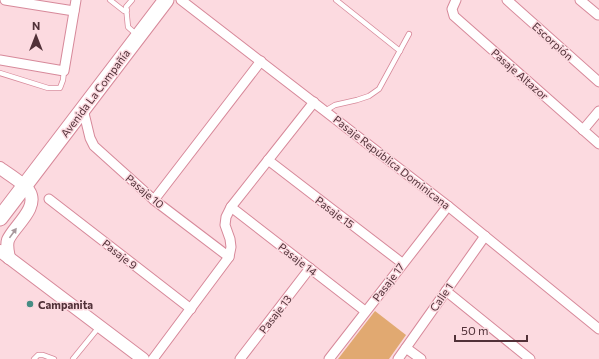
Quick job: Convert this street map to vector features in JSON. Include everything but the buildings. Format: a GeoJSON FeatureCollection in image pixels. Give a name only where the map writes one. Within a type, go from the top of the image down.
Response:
{"type":"FeatureCollection","features":[{"type":"Feature","properties":{"kind":"main road","name":"Avenida La Compañía"},"geometry":{"type":"LineString","coordinates":[[0,218],[166,0]]}},
{"type":"Feature","properties":{"kind":"street"},"geometry":{"type":"LineString","coordinates":[[5,0],[74,11]]}},
{"type":"Feature","properties":{"kind":"street"},"geometry":{"type":"LineString","coordinates":[[0,60],[64,71],[76,0]]}},
{"type":"Feature","properties":{"kind":"street","name":"Pasaje República Dominicana"},"geometry":{"type":"LineString","coordinates":[[181,0],[448,206],[599,329]]}},
{"type":"Feature","properties":{"kind":"street","name":"Pasaje Altazor"},"geometry":{"type":"LineString","coordinates":[[456,0],[452,9],[454,16],[599,144]]}},
{"type":"Feature","properties":{"kind":"street"},"geometry":{"type":"LineString","coordinates":[[580,0],[598,15]]}},
{"type":"Feature","properties":{"kind":"street","name":"Escorpión"},"geometry":{"type":"LineString","coordinates":[[509,1],[599,82]]}},
{"type":"Feature","properties":{"kind":"street"},"geometry":{"type":"LineString","coordinates":[[154,200],[261,61]]}},
{"type":"Feature","properties":{"kind":"street"},"geometry":{"type":"LineString","coordinates":[[152,359],[229,257],[231,248],[230,239],[225,225],[226,217],[231,207],[314,102]]}},
{"type":"Feature","properties":{"kind":"street","name":"Pasaje 10"},"geometry":{"type":"LineString","coordinates":[[83,109],[90,138],[94,146],[154,200],[229,257]]}},
{"type":"Feature","properties":{"kind":"street"},"geometry":{"type":"LineString","coordinates":[[583,130],[599,111]]}},
{"type":"Feature","properties":{"kind":"street","name":"Pasaje 15"},"geometry":{"type":"LineString","coordinates":[[268,160],[402,263]]}},
{"type":"Feature","properties":{"kind":"street"},"geometry":{"type":"LineString","coordinates":[[0,168],[24,186],[30,192],[32,198],[31,204],[22,222],[8,241],[4,255],[143,359]]}},
{"type":"Feature","properties":{"kind":"street","name":"Pasaje 9"},"geometry":{"type":"LineString","coordinates":[[49,199],[191,309]]}},
{"type":"Feature","properties":{"kind":"street","name":"Pasaje 17"},"geometry":{"type":"LineString","coordinates":[[329,359],[402,263],[448,206]]}},
{"type":"Feature","properties":{"kind":"street","name":"Pasaje 14"},"geometry":{"type":"LineString","coordinates":[[231,207],[366,311]]}},
{"type":"Feature","properties":{"kind":"street","name":"Calle 1"},"geometry":{"type":"LineString","coordinates":[[398,359],[485,236]]}},
{"type":"Feature","properties":{"kind":"street","name":"Pasaje 13"},"geometry":{"type":"LineString","coordinates":[[240,359],[310,268]]}},
{"type":"Feature","properties":{"kind":"street"},"geometry":{"type":"LineString","coordinates":[[446,291],[530,359]]}},
{"type":"Feature","properties":{"kind":"street"},"geometry":{"type":"LineString","coordinates":[[406,348],[421,359]]}},
{"type":"Feature","properties":{"kind":"lane"},"geometry":{"type":"LineString","coordinates":[[110,0],[124,11],[127,10]]}},
{"type":"Feature","properties":{"kind":"lane"},"geometry":{"type":"LineString","coordinates":[[132,0],[126,7],[128,27],[139,36]]}},
{"type":"Feature","properties":{"kind":"lane"},"geometry":{"type":"LineString","coordinates":[[336,0],[400,51]]}},
{"type":"Feature","properties":{"kind":"lane"},"geometry":{"type":"LineString","coordinates":[[325,111],[335,105],[369,96],[379,90],[409,34]]}},
{"type":"Feature","properties":{"kind":"lane"},"geometry":{"type":"LineString","coordinates":[[0,73],[48,88],[60,88],[64,71]]}},
{"type":"Feature","properties":{"kind":"lane"},"geometry":{"type":"LineString","coordinates":[[73,359],[100,326]]}},
{"type":"Feature","properties":{"kind":"lane"},"geometry":{"type":"LineString","coordinates":[[34,359],[38,355],[43,355],[54,359]]}},
{"type":"Feature","properties":{"kind":"shaded area"},"geometry":{"type":"Polygon","coordinates":[[[375,311],[406,335],[389,359],[338,359],[375,311]]]}},
{"type":"Feature","properties":{"kind":"place","name":"Campanita"},"geometry":{"type":"Point","coordinates":[30,304]}}]}
